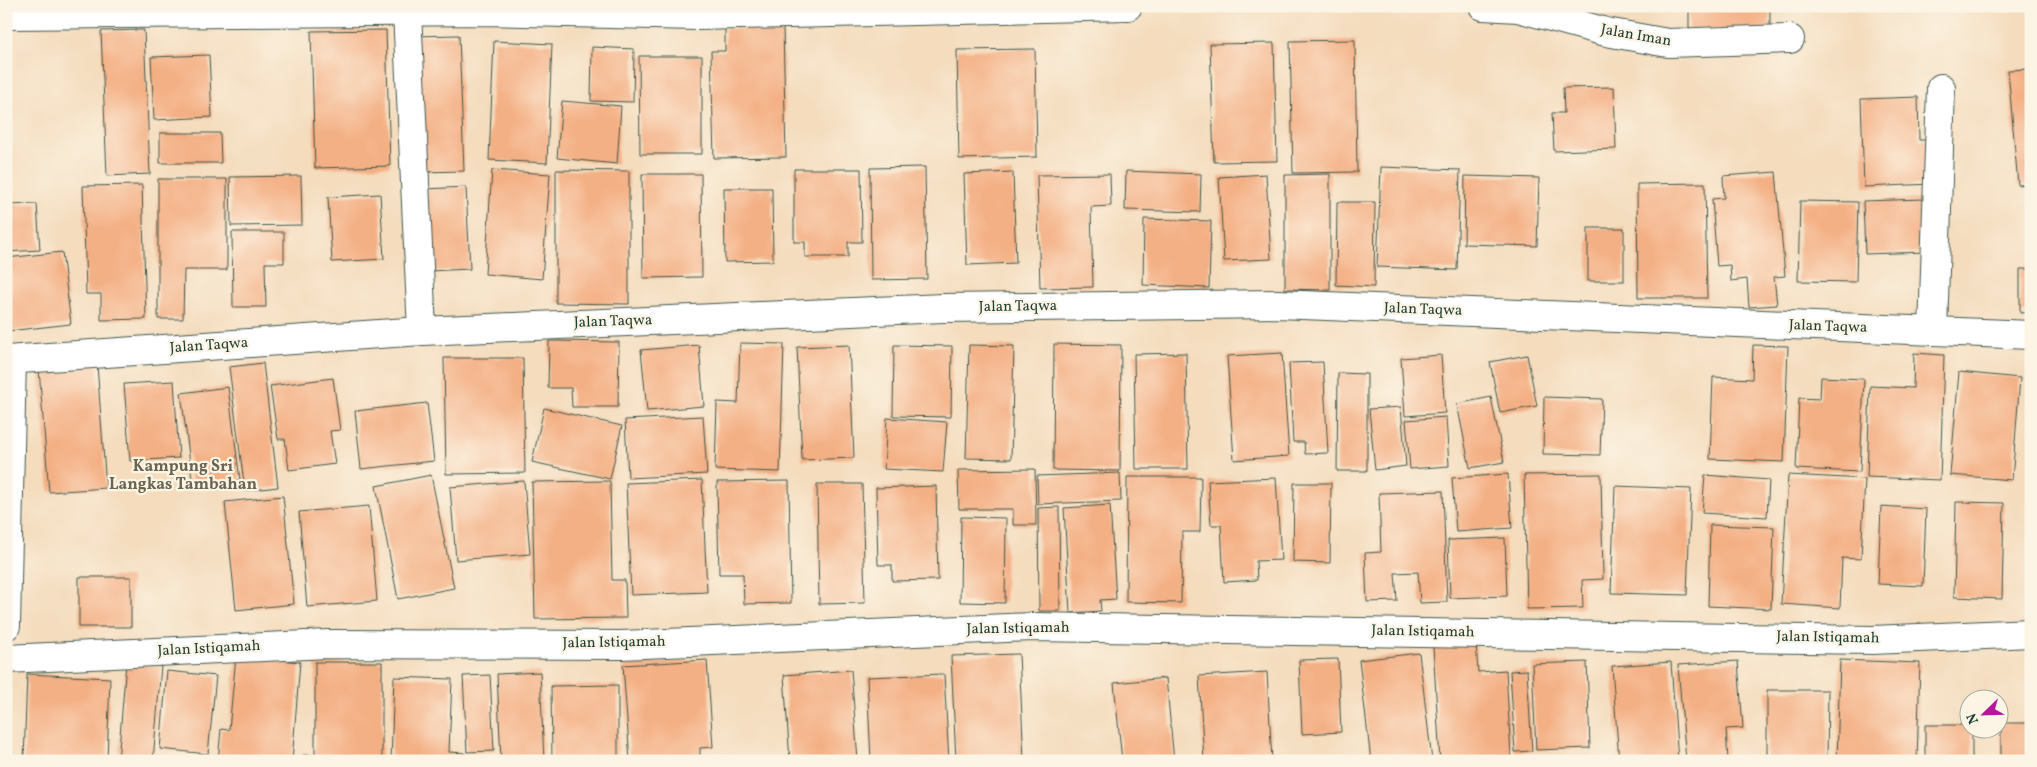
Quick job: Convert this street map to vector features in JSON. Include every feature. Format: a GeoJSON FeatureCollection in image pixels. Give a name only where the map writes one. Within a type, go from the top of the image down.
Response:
{"type":"FeatureCollection","features":[{"type":"Feature","properties":{"kind":"street"},"geometry":{"type":"LineString","coordinates":[[6,15],[486,11],[697,16],[1128,6]]}},
{"type":"Feature","properties":{"kind":"street","name":"Jalan Iman"},"geometry":{"type":"LineString","coordinates":[[1484,6],[1518,8],[1606,32],[1668,43],[1790,39]]}},
{"type":"Feature","properties":{"kind":"street"},"geometry":{"type":"LineString","coordinates":[[407,12],[422,331]]}},
{"type":"Feature","properties":{"kind":"street"},"geometry":{"type":"LineString","coordinates":[[1933,331],[1940,88]]}},
{"type":"Feature","properties":{"kind":"street","name":"Jalan Taqwa"},"geometry":{"type":"LineString","coordinates":[[9,360],[422,331],[943,308],[1278,304],[2031,336]]}},
{"type":"Feature","properties":{"kind":"street"},"geometry":{"type":"LineString","coordinates":[[6,626],[9,360]]}},
{"type":"Feature","properties":{"kind":"street","name":"Jalan Istiqamah"},"geometry":{"type":"LineString","coordinates":[[6,659],[328,644],[621,645],[1032,627],[1872,640],[2031,633]]}},
{"type":"Feature","properties":{"kind":"building"},"geometry":{"type":"Polygon","coordinates":[[[1689,6],[1770,6],[1770,30],[1689,29],[1689,6]]]}},
{"type":"Feature","properties":{"kind":"building"},"geometry":{"type":"Polygon","coordinates":[[[783,28],[786,157],[714,158],[711,51],[725,51],[725,29],[783,28]]]}},
{"type":"Feature","properties":{"kind":"building"},"geometry":{"type":"Polygon","coordinates":[[[144,30],[150,174],[107,176],[101,31],[144,30]]]}},
{"type":"Feature","properties":{"kind":"building"},"geometry":{"type":"Polygon","coordinates":[[[386,30],[390,166],[315,168],[311,31],[386,30]]]}},
{"type":"Feature","properties":{"kind":"building"},"geometry":{"type":"Polygon","coordinates":[[[459,35],[464,171],[421,172],[416,36],[459,35]]]}},
{"type":"Feature","properties":{"kind":"building"},"geometry":{"type":"Polygon","coordinates":[[[1355,40],[1357,172],[1293,173],[1290,41],[1355,40]]]}},
{"type":"Feature","properties":{"kind":"building"},"geometry":{"type":"Polygon","coordinates":[[[494,41],[552,44],[547,163],[489,160],[494,41]]]}},
{"type":"Feature","properties":{"kind":"building"},"geometry":{"type":"Polygon","coordinates":[[[1274,43],[1277,161],[1214,162],[1210,44],[1274,43]]]}},
{"type":"Feature","properties":{"kind":"building"},"geometry":{"type":"Polygon","coordinates":[[[592,47],[634,49],[633,102],[591,101],[592,47]]]}},
{"type":"Feature","properties":{"kind":"building"},"geometry":{"type":"Polygon","coordinates":[[[1035,49],[1037,157],[959,159],[957,50],[1035,49]]]}},
{"type":"Feature","properties":{"kind":"building"},"geometry":{"type":"Polygon","coordinates":[[[209,55],[212,117],[154,120],[151,57],[209,55]]]}},
{"type":"Feature","properties":{"kind":"building"},"geometry":{"type":"Polygon","coordinates":[[[639,56],[702,56],[702,154],[640,154],[639,56]]]}},
{"type":"Feature","properties":{"kind":"building"},"geometry":{"type":"Polygon","coordinates":[[[2031,69],[2031,184],[2018,185],[2008,70],[2031,69]]]}},
{"type":"Feature","properties":{"kind":"building"},"geometry":{"type":"Polygon","coordinates":[[[1614,87],[1616,149],[1554,151],[1552,113],[1564,113],[1563,88],[1614,87]]]}},
{"type":"Feature","properties":{"kind":"building"},"geometry":{"type":"Polygon","coordinates":[[[1918,97],[1919,140],[1931,140],[1933,184],[1864,187],[1861,99],[1918,97]]]}},
{"type":"Feature","properties":{"kind":"building"},"geometry":{"type":"Polygon","coordinates":[[[562,101],[621,106],[617,164],[557,158],[562,101]]]}},
{"type":"Feature","properties":{"kind":"building"},"geometry":{"type":"Polygon","coordinates":[[[160,133],[220,133],[221,163],[160,163],[160,133]]]}},
{"type":"Feature","properties":{"kind":"building"},"geometry":{"type":"Polygon","coordinates":[[[925,167],[927,279],[871,280],[870,168],[925,167]]]}},
{"type":"Feature","properties":{"kind":"building"},"geometry":{"type":"Polygon","coordinates":[[[1381,167],[1460,170],[1457,270],[1377,267],[1381,167]]]}},
{"type":"Feature","properties":{"kind":"building"},"geometry":{"type":"Polygon","coordinates":[[[794,169],[861,169],[862,242],[848,242],[848,257],[805,257],[805,242],[794,242],[794,169]]]}},
{"type":"Feature","properties":{"kind":"building"},"geometry":{"type":"Polygon","coordinates":[[[492,170],[550,174],[542,279],[485,274],[492,170]]]}},
{"type":"Feature","properties":{"kind":"building"},"geometry":{"type":"Polygon","coordinates":[[[556,170],[629,171],[629,304],[556,303],[556,170]]]}},
{"type":"Feature","properties":{"kind":"building"},"geometry":{"type":"Polygon","coordinates":[[[1126,171],[1201,174],[1200,212],[1125,210],[1126,171]]]}},
{"type":"Feature","properties":{"kind":"building"},"geometry":{"type":"Polygon","coordinates":[[[1013,172],[1016,263],[967,265],[964,174],[1013,172]]]}},
{"type":"Feature","properties":{"kind":"building"},"geometry":{"type":"Polygon","coordinates":[[[1776,172],[1785,276],[1774,277],[1777,305],[1749,307],[1747,279],[1731,281],[1730,265],[1717,266],[1712,199],[1724,198],[1723,176],[1776,172]]]}},
{"type":"Feature","properties":{"kind":"building"},"geometry":{"type":"Polygon","coordinates":[[[642,174],[701,174],[702,277],[643,278],[642,174]]]}},
{"type":"Feature","properties":{"kind":"building"},"geometry":{"type":"Polygon","coordinates":[[[1110,174],[1111,206],[1091,207],[1093,287],[1040,288],[1037,175],[1110,174]]]}},
{"type":"Feature","properties":{"kind":"building"},"geometry":{"type":"Polygon","coordinates":[[[1266,174],[1271,259],[1224,261],[1219,177],[1266,174]]]}},
{"type":"Feature","properties":{"kind":"building"},"geometry":{"type":"Polygon","coordinates":[[[1330,174],[1330,290],[1285,289],[1285,175],[1330,174]]]}},
{"type":"Feature","properties":{"kind":"building"},"geometry":{"type":"Polygon","coordinates":[[[301,176],[302,225],[231,226],[230,177],[301,176]]]}},
{"type":"Feature","properties":{"kind":"building"},"geometry":{"type":"Polygon","coordinates":[[[1465,176],[1539,178],[1537,246],[1464,244],[1465,176]]]}},
{"type":"Feature","properties":{"kind":"building"},"geometry":{"type":"Polygon","coordinates":[[[158,179],[227,179],[227,270],[184,270],[183,319],[158,319],[158,179]]]}},
{"type":"Feature","properties":{"kind":"building"},"geometry":{"type":"Polygon","coordinates":[[[1705,183],[1707,298],[1638,298],[1637,184],[1705,183]]]}},
{"type":"Feature","properties":{"kind":"building"},"geometry":{"type":"Polygon","coordinates":[[[142,185],[146,319],[101,320],[101,294],[86,294],[83,186],[142,185]]]}},
{"type":"Feature","properties":{"kind":"building"},"geometry":{"type":"Polygon","coordinates":[[[466,187],[470,269],[428,271],[425,189],[466,187]]]}},
{"type":"Feature","properties":{"kind":"building"},"geometry":{"type":"Polygon","coordinates":[[[724,188],[772,188],[773,261],[725,262],[724,188]]]}},
{"type":"Feature","properties":{"kind":"building"},"geometry":{"type":"Polygon","coordinates":[[[380,194],[384,259],[332,262],[328,197],[380,194]]]}},
{"type":"Feature","properties":{"kind":"building"},"geometry":{"type":"Polygon","coordinates":[[[1925,199],[1928,252],[1865,254],[1863,201],[1925,199]]]}},
{"type":"Feature","properties":{"kind":"building"},"geometry":{"type":"Polygon","coordinates":[[[1800,201],[1858,202],[1856,282],[1798,281],[1800,201]]]}},
{"type":"Feature","properties":{"kind":"building"},"geometry":{"type":"Polygon","coordinates":[[[1337,202],[1375,202],[1374,287],[1336,285],[1337,202]]]}},
{"type":"Feature","properties":{"kind":"building"},"geometry":{"type":"Polygon","coordinates":[[[37,204],[40,250],[6,252],[6,205],[37,204]]]}},
{"type":"Feature","properties":{"kind":"building"},"geometry":{"type":"Polygon","coordinates":[[[1144,219],[1211,221],[1209,288],[1143,285],[1144,219]]]}},
{"type":"Feature","properties":{"kind":"building"},"geometry":{"type":"Polygon","coordinates":[[[1588,228],[1624,228],[1624,281],[1588,281],[1588,228]]]}},
{"type":"Feature","properties":{"kind":"building"},"geometry":{"type":"Polygon","coordinates":[[[232,232],[284,232],[284,263],[265,263],[266,307],[233,307],[232,232]]]}},
{"type":"Feature","properties":{"kind":"building"},"geometry":{"type":"Polygon","coordinates":[[[62,252],[71,324],[8,331],[6,258],[62,252]]]}},
{"type":"Feature","properties":{"kind":"building"},"geometry":{"type":"Polygon","coordinates":[[[2020,269],[2031,269],[2031,312],[2020,313],[2020,269]]]}},
{"type":"Feature","properties":{"kind":"building"},"geometry":{"type":"Polygon","coordinates":[[[549,341],[619,342],[618,407],[572,407],[571,388],[548,388],[549,341]]]}},
{"type":"Feature","properties":{"kind":"building"},"geometry":{"type":"Polygon","coordinates":[[[740,343],[784,344],[780,472],[715,470],[717,402],[738,403],[740,343]]]}},
{"type":"Feature","properties":{"kind":"building"},"geometry":{"type":"Polygon","coordinates":[[[1054,344],[1121,345],[1120,471],[1053,470],[1054,344]]]}},
{"type":"Feature","properties":{"kind":"building"},"geometry":{"type":"Polygon","coordinates":[[[699,345],[704,406],[647,411],[641,350],[699,345]]]}},
{"type":"Feature","properties":{"kind":"building"},"geometry":{"type":"Polygon","coordinates":[[[849,345],[854,458],[802,460],[797,347],[849,345]]]}},
{"type":"Feature","properties":{"kind":"building"},"geometry":{"type":"Polygon","coordinates":[[[894,345],[952,346],[951,417],[893,416],[894,345]]]}},
{"type":"Feature","properties":{"kind":"building"},"geometry":{"type":"Polygon","coordinates":[[[969,345],[1014,346],[1011,459],[966,458],[969,345]]]}},
{"type":"Feature","properties":{"kind":"building"},"geometry":{"type":"Polygon","coordinates":[[[1753,345],[1788,346],[1784,462],[1710,459],[1713,377],[1752,379],[1753,345]]]}},
{"type":"Feature","properties":{"kind":"building"},"geometry":{"type":"Polygon","coordinates":[[[1186,353],[1188,469],[1136,469],[1134,354],[1186,353]]]}},
{"type":"Feature","properties":{"kind":"building"},"geometry":{"type":"Polygon","coordinates":[[[1282,353],[1289,456],[1234,460],[1227,356],[1282,353]]]}},
{"type":"Feature","properties":{"kind":"building"},"geometry":{"type":"Polygon","coordinates":[[[1914,353],[1944,355],[1940,480],[1867,477],[1870,386],[1913,388],[1914,353]]]}},
{"type":"Feature","properties":{"kind":"building"},"geometry":{"type":"Polygon","coordinates":[[[1441,355],[1445,413],[1405,416],[1401,358],[1441,355]]]}},
{"type":"Feature","properties":{"kind":"building"},"geometry":{"type":"Polygon","coordinates":[[[1527,355],[1537,406],[1500,413],[1490,362],[1527,355]]]}},
{"type":"Feature","properties":{"kind":"building"},"geometry":{"type":"Polygon","coordinates":[[[444,358],[523,358],[525,473],[446,474],[444,358]]]}},
{"type":"Feature","properties":{"kind":"building"},"geometry":{"type":"Polygon","coordinates":[[[1323,362],[1328,453],[1305,454],[1304,442],[1293,442],[1289,363],[1323,362]]]}},
{"type":"Feature","properties":{"kind":"building"},"geometry":{"type":"Polygon","coordinates":[[[263,363],[278,487],[245,491],[229,367],[263,363]]]}},
{"type":"Feature","properties":{"kind":"building"},"geometry":{"type":"Polygon","coordinates":[[[97,364],[106,488],[49,492],[39,369],[97,364]]]}},
{"type":"Feature","properties":{"kind":"building"},"geometry":{"type":"Polygon","coordinates":[[[1959,372],[2020,378],[2012,480],[1950,475],[1959,372]]]}},
{"type":"Feature","properties":{"kind":"building"},"geometry":{"type":"Polygon","coordinates":[[[1338,373],[1367,374],[1367,471],[1337,471],[1338,373]]]}},
{"type":"Feature","properties":{"kind":"building"},"geometry":{"type":"Polygon","coordinates":[[[1821,377],[1864,379],[1860,472],[1796,469],[1799,398],[1820,399],[1821,377]]]}},
{"type":"Feature","properties":{"kind":"building"},"geometry":{"type":"Polygon","coordinates":[[[333,378],[340,430],[330,431],[335,464],[289,470],[285,439],[278,439],[270,386],[333,378]]]}},
{"type":"Feature","properties":{"kind":"building"},"geometry":{"type":"Polygon","coordinates":[[[174,381],[179,458],[130,461],[124,384],[174,381]]]}},
{"type":"Feature","properties":{"kind":"building"},"geometry":{"type":"Polygon","coordinates":[[[228,387],[240,480],[193,486],[181,393],[228,387]]]}},
{"type":"Feature","properties":{"kind":"building"},"geometry":{"type":"Polygon","coordinates":[[[1491,397],[1504,462],[1470,468],[1457,404],[1491,397]]]}},
{"type":"Feature","properties":{"kind":"building"},"geometry":{"type":"Polygon","coordinates":[[[1544,397],[1602,399],[1600,455],[1543,454],[1544,397]]]}},
{"type":"Feature","properties":{"kind":"building"},"geometry":{"type":"Polygon","coordinates":[[[427,403],[434,461],[361,469],[355,411],[427,403]]]}},
{"type":"Feature","properties":{"kind":"building"},"geometry":{"type":"Polygon","coordinates":[[[1401,407],[1406,466],[1375,470],[1369,409],[1401,407]]]}},
{"type":"Feature","properties":{"kind":"building"},"geometry":{"type":"Polygon","coordinates":[[[544,408],[622,426],[610,479],[532,462],[544,408]]]}},
{"type":"Feature","properties":{"kind":"building"},"geometry":{"type":"Polygon","coordinates":[[[703,416],[707,474],[628,478],[625,420],[703,416]]]}},
{"type":"Feature","properties":{"kind":"building"},"geometry":{"type":"Polygon","coordinates":[[[1446,417],[1449,466],[1410,469],[1406,420],[1446,417]]]}},
{"type":"Feature","properties":{"kind":"building"},"geometry":{"type":"Polygon","coordinates":[[[887,418],[947,422],[943,472],[884,469],[887,418]]]}},
{"type":"Feature","properties":{"kind":"building"},"geometry":{"type":"Polygon","coordinates":[[[1035,469],[1036,525],[1013,525],[1013,509],[959,509],[958,470],[1035,469]]]}},
{"type":"Feature","properties":{"kind":"building"},"geometry":{"type":"Polygon","coordinates":[[[1120,473],[1121,501],[1038,504],[1037,476],[1120,473]]]}},
{"type":"Feature","properties":{"kind":"building"},"geometry":{"type":"Polygon","coordinates":[[[1508,474],[1512,528],[1456,532],[1452,478],[1508,474]]]}},
{"type":"Feature","properties":{"kind":"building"},"geometry":{"type":"Polygon","coordinates":[[[1601,474],[1603,579],[1582,580],[1583,608],[1527,609],[1524,475],[1601,474]]]}},
{"type":"Feature","properties":{"kind":"building"},"geometry":{"type":"Polygon","coordinates":[[[431,475],[454,588],[398,599],[376,486],[431,475]]]}},
{"type":"Feature","properties":{"kind":"building"},"geometry":{"type":"Polygon","coordinates":[[[1705,475],[1769,480],[1767,517],[1702,513],[1705,475]]]}},
{"type":"Feature","properties":{"kind":"building"},"geometry":{"type":"Polygon","coordinates":[[[1788,475],[1865,479],[1861,559],[1842,558],[1840,608],[1781,604],[1788,475]]]}},
{"type":"Feature","properties":{"kind":"building"},"geometry":{"type":"Polygon","coordinates":[[[1127,477],[1201,477],[1200,532],[1182,532],[1181,603],[1126,602],[1127,477]]]}},
{"type":"Feature","properties":{"kind":"building"},"geometry":{"type":"Polygon","coordinates":[[[1276,478],[1281,560],[1256,561],[1257,580],[1224,582],[1221,525],[1211,525],[1208,481],[1276,478]]]}},
{"type":"Feature","properties":{"kind":"building"},"geometry":{"type":"Polygon","coordinates":[[[702,480],[707,592],[631,595],[626,483],[702,480]]]}},
{"type":"Feature","properties":{"kind":"building"},"geometry":{"type":"Polygon","coordinates":[[[524,481],[530,554],[456,560],[450,487],[524,481]]]}},
{"type":"Feature","properties":{"kind":"building"},"geometry":{"type":"Polygon","coordinates":[[[610,481],[612,580],[625,580],[626,618],[535,619],[532,482],[610,481]]]}},
{"type":"Feature","properties":{"kind":"building"},"geometry":{"type":"Polygon","coordinates":[[[789,481],[791,603],[744,604],[743,574],[719,574],[717,482],[789,481]]]}},
{"type":"Feature","properties":{"kind":"building"},"geometry":{"type":"Polygon","coordinates":[[[1294,483],[1331,483],[1330,563],[1293,562],[1294,483]]]}},
{"type":"Feature","properties":{"kind":"building"},"geometry":{"type":"Polygon","coordinates":[[[817,484],[862,484],[865,603],[819,604],[817,484]]]}},
{"type":"Feature","properties":{"kind":"building"},"geometry":{"type":"Polygon","coordinates":[[[936,486],[938,580],[892,581],[892,565],[878,565],[876,488],[936,486]]]}},
{"type":"Feature","properties":{"kind":"building"},"geometry":{"type":"Polygon","coordinates":[[[1615,486],[1691,489],[1687,595],[1611,593],[1615,486]]]}},
{"type":"Feature","properties":{"kind":"building"},"geometry":{"type":"Polygon","coordinates":[[[1443,491],[1447,602],[1420,603],[1418,572],[1395,573],[1397,601],[1367,602],[1365,553],[1381,552],[1379,493],[1443,491]]]}},
{"type":"Feature","properties":{"kind":"building"},"geometry":{"type":"Polygon","coordinates":[[[283,496],[294,604],[236,610],[225,502],[283,496]]]}},
{"type":"Feature","properties":{"kind":"building"},"geometry":{"type":"Polygon","coordinates":[[[1956,502],[2004,503],[2002,599],[1954,597],[1956,502]]]}},
{"type":"Feature","properties":{"kind":"building"},"geometry":{"type":"Polygon","coordinates":[[[1110,505],[1116,599],[1100,600],[1101,611],[1070,613],[1064,508],[1110,505]]]}},
{"type":"Feature","properties":{"kind":"building"},"geometry":{"type":"Polygon","coordinates":[[[369,506],[377,601],[307,607],[299,512],[369,506]]]}},
{"type":"Feature","properties":{"kind":"building"},"geometry":{"type":"Polygon","coordinates":[[[1881,506],[1926,509],[1923,586],[1878,584],[1881,506]]]}},
{"type":"Feature","properties":{"kind":"building"},"geometry":{"type":"Polygon","coordinates":[[[1059,507],[1060,611],[1039,611],[1038,508],[1059,507]]]}},
{"type":"Feature","properties":{"kind":"building"},"geometry":{"type":"Polygon","coordinates":[[[961,517],[1006,518],[1005,603],[960,602],[961,517]]]}},
{"type":"Feature","properties":{"kind":"building"},"geometry":{"type":"Polygon","coordinates":[[[1710,525],[1774,527],[1771,609],[1708,606],[1710,525]]]}},
{"type":"Feature","properties":{"kind":"building"},"geometry":{"type":"Polygon","coordinates":[[[1505,538],[1507,596],[1450,598],[1448,540],[1505,538]]]}},
{"type":"Feature","properties":{"kind":"building"},"geometry":{"type":"Polygon","coordinates":[[[79,577],[131,577],[131,627],[79,627],[79,577]]]}},
{"type":"Feature","properties":{"kind":"building"},"geometry":{"type":"Polygon","coordinates":[[[1476,644],[1478,672],[1506,670],[1511,757],[1440,761],[1433,646],[1476,644]]]}},
{"type":"Feature","properties":{"kind":"building"},"geometry":{"type":"Polygon","coordinates":[[[1419,653],[1432,761],[1371,761],[1359,660],[1419,653]]]}},
{"type":"Feature","properties":{"kind":"building"},"geometry":{"type":"Polygon","coordinates":[[[1019,654],[1024,761],[956,761],[951,656],[1019,654]]]}},
{"type":"Feature","properties":{"kind":"building"},"geometry":{"type":"Polygon","coordinates":[[[236,656],[300,662],[292,761],[218,761],[221,729],[229,730],[236,656]]]}},
{"type":"Feature","properties":{"kind":"building"},"geometry":{"type":"Polygon","coordinates":[[[1338,659],[1341,732],[1302,734],[1299,660],[1338,659]]]}},
{"type":"Feature","properties":{"kind":"building"},"geometry":{"type":"Polygon","coordinates":[[[707,660],[713,747],[700,748],[700,761],[630,761],[623,665],[707,660]]]}},
{"type":"Feature","properties":{"kind":"building"},"geometry":{"type":"Polygon","coordinates":[[[1840,660],[1920,663],[1917,761],[1837,761],[1840,660]]]}},
{"type":"Feature","properties":{"kind":"building"},"geometry":{"type":"Polygon","coordinates":[[[1738,661],[1743,728],[1726,729],[1728,761],[1686,761],[1678,665],[1738,661]]]}},
{"type":"Feature","properties":{"kind":"building"},"geometry":{"type":"Polygon","coordinates":[[[126,662],[161,666],[153,761],[118,761],[126,662]]]}},
{"type":"Feature","properties":{"kind":"building"},"geometry":{"type":"Polygon","coordinates":[[[315,662],[382,662],[382,761],[303,761],[303,755],[315,755],[315,662]]]}},
{"type":"Feature","properties":{"kind":"building"},"geometry":{"type":"Polygon","coordinates":[[[1587,662],[1590,748],[1536,750],[1532,664],[1587,662]]]}},
{"type":"Feature","properties":{"kind":"building"},"geometry":{"type":"Polygon","coordinates":[[[1671,662],[1678,761],[1619,761],[1612,666],[1671,662]]]}},
{"type":"Feature","properties":{"kind":"building"},"geometry":{"type":"Polygon","coordinates":[[[851,670],[858,761],[790,761],[784,675],[851,670]]]}},
{"type":"Feature","properties":{"kind":"building"},"geometry":{"type":"Polygon","coordinates":[[[1527,670],[1532,751],[1515,752],[1510,671],[1527,670]]]}},
{"type":"Feature","properties":{"kind":"building"},"geometry":{"type":"Polygon","coordinates":[[[167,671],[216,676],[208,754],[160,749],[167,671]]]}},
{"type":"Feature","properties":{"kind":"building"},"geometry":{"type":"Polygon","coordinates":[[[540,672],[544,761],[501,761],[497,674],[540,672]]]}},
{"type":"Feature","properties":{"kind":"building"},"geometry":{"type":"Polygon","coordinates":[[[1267,672],[1272,761],[1204,761],[1199,676],[1267,672]]]}},
{"type":"Feature","properties":{"kind":"building"},"geometry":{"type":"Polygon","coordinates":[[[27,674],[110,678],[107,761],[24,761],[27,674]]]}},
{"type":"Feature","properties":{"kind":"building"},"geometry":{"type":"Polygon","coordinates":[[[944,674],[949,761],[871,761],[867,677],[944,674]]]}},
{"type":"Feature","properties":{"kind":"building"},"geometry":{"type":"Polygon","coordinates":[[[490,675],[494,751],[467,752],[463,676],[490,675]]]}},
{"type":"Feature","properties":{"kind":"building"},"geometry":{"type":"Polygon","coordinates":[[[394,677],[452,679],[449,752],[465,753],[464,761],[391,761],[394,677]]]}},
{"type":"Feature","properties":{"kind":"building"},"geometry":{"type":"Polygon","coordinates":[[[1166,678],[1174,761],[1122,761],[1114,683],[1166,678]]]}},
{"type":"Feature","properties":{"kind":"building"},"geometry":{"type":"Polygon","coordinates":[[[618,685],[618,761],[552,761],[551,686],[618,685]]]}},
{"type":"Feature","properties":{"kind":"building"},"geometry":{"type":"Polygon","coordinates":[[[1767,690],[1828,690],[1827,761],[1767,761],[1767,690]]]}},
{"type":"Feature","properties":{"kind":"building"},"geometry":{"type":"Polygon","coordinates":[[[2010,723],[2031,723],[2031,761],[2001,761],[2001,740],[2010,740],[2010,723]]]}},
{"type":"Feature","properties":{"kind":"building"},"geometry":{"type":"Polygon","coordinates":[[[1925,725],[1960,725],[1960,740],[1972,740],[1972,761],[1925,761],[1925,725]]]}},
{"type":"Feature","properties":{"kind":"district","name":"Kampung Sri Langkas Tambahan"},"geometry":{"type":"Point","coordinates":[183,476]}}]}
